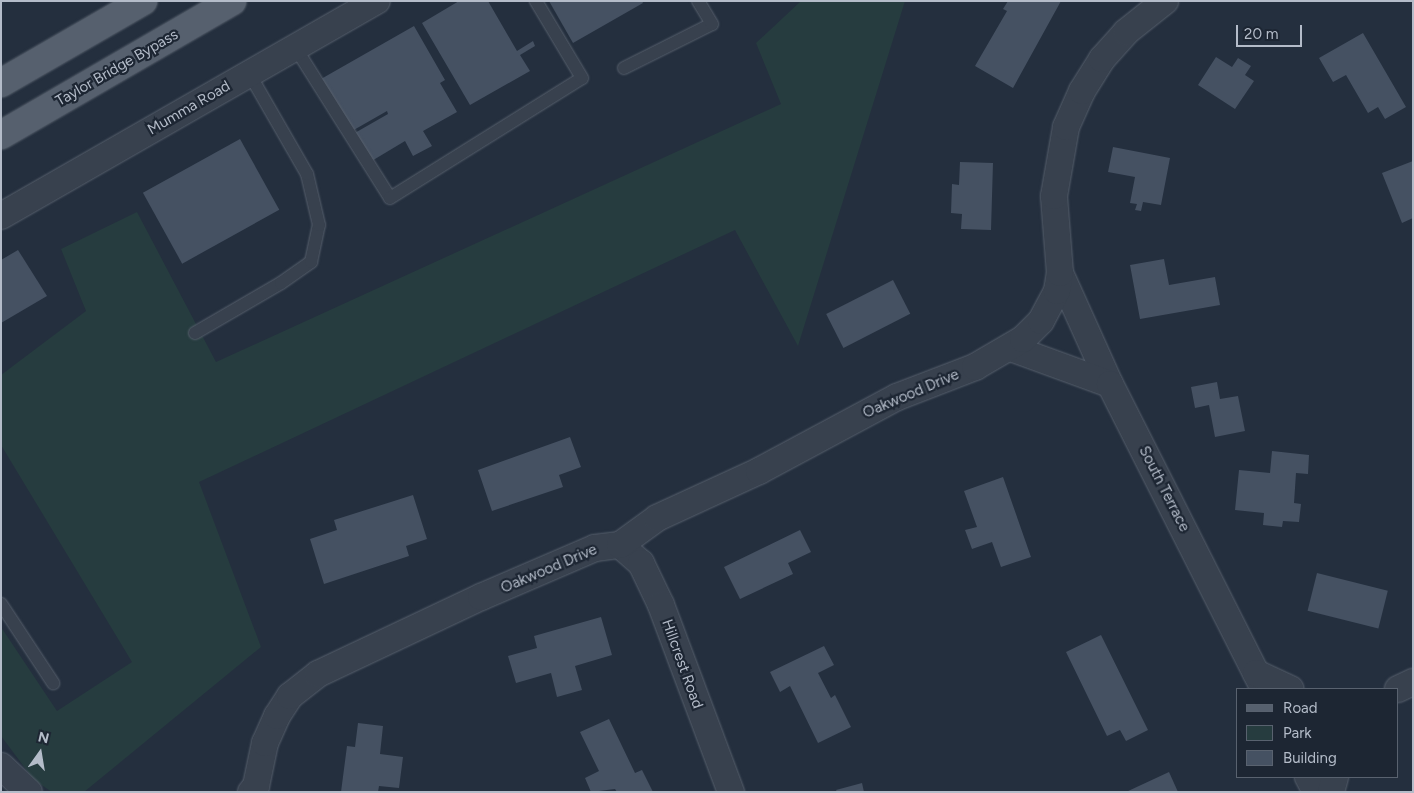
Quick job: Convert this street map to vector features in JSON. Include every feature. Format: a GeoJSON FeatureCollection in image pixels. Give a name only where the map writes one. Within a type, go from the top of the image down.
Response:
{"type":"FeatureCollection","features":[{"type":"Feature","properties":{"kind":"main road"},"geometry":{"type":"LineString","coordinates":[[1,83],[143,1]]}},
{"type":"Feature","properties":{"kind":"main road","name":"Taylor Bridge Bypass"},"geometry":{"type":"LineString","coordinates":[[1,135],[232,1]]}},
{"type":"Feature","properties":{"kind":"street","name":"Mumma Road"},"geometry":{"type":"LineString","coordinates":[[1,216],[249,72],[377,1]]}},
{"type":"Feature","properties":{"kind":"street"},"geometry":{"type":"LineString","coordinates":[[1060,273],[1054,196],[1066,128],[1082,92],[1102,59],[1126,32],[1165,1]]}},
{"type":"Feature","properties":{"kind":"street","name":"Oakwood Drive"},"geometry":{"type":"LineString","coordinates":[[254,790],[265,743],[277,716],[300,686],[318,674],[481,597],[595,548],[620,545],[657,518],[760,471],[897,397],[975,367],[1011,348],[1041,321],[1052,305],[1060,273]]}},
{"type":"Feature","properties":{"kind":"street","name":"South Terrace"},"geometry":{"type":"LineString","coordinates":[[1060,273],[1110,384],[1260,681]]}},
{"type":"Feature","properties":{"kind":"street"},"geometry":{"type":"LineString","coordinates":[[1011,348],[1110,384]]}},
{"type":"Feature","properties":{"kind":"street","name":"Hillcrest Road"},"geometry":{"type":"LineString","coordinates":[[620,545],[641,563],[661,605],[730,792]]}},
{"type":"Feature","properties":{"kind":"street"},"geometry":{"type":"LineString","coordinates":[[1260,681],[1286,688]]}},
{"type":"Feature","properties":{"kind":"street"},"geometry":{"type":"LineString","coordinates":[[1399,689],[1413,682]]}},
{"type":"Feature","properties":{"kind":"street"},"geometry":{"type":"LineString","coordinates":[[1,766],[28,792]]}},
{"type":"Feature","properties":{"kind":"street"},"geometry":{"type":"LineString","coordinates":[[1309,778],[1316,792]]}},
{"type":"Feature","properties":{"kind":"street"},"geometry":{"type":"LineString","coordinates":[[1331,792],[1335,778]]}},
{"type":"Feature","properties":{"kind":"lane"},"geometry":{"type":"LineString","coordinates":[[295,47],[390,198],[582,78],[536,1]]}},
{"type":"Feature","properties":{"kind":"lane"},"geometry":{"type":"LineString","coordinates":[[624,68],[712,24],[698,1]]}},
{"type":"Feature","properties":{"kind":"lane"},"geometry":{"type":"LineString","coordinates":[[195,333],[280,283],[311,262],[319,225],[307,174],[249,72]]}},
{"type":"Feature","properties":{"kind":"lane"},"geometry":{"type":"LineString","coordinates":[[1,604],[54,683]]}},
{"type":"Feature","properties":{"kind":"green space"},"geometry":{"type":"Polygon","coordinates":[[[801,1],[905,1],[798,346],[735,230],[199,482],[261,647],[84,792],[52,792],[34,780],[1,736],[1,627],[57,711],[132,662],[1,445],[1,375],[86,311],[61,249],[137,212],[216,362],[781,104],[756,43],[801,1]]]}},
{"type":"Feature","properties":{"kind":"building"},"geometry":{"type":"Polygon","coordinates":[[[459,1],[488,1],[517,51],[533,41],[535,46],[520,55],[530,71],[470,105],[422,23],[459,1]]]}},
{"type":"Feature","properties":{"kind":"building"},"geometry":{"type":"Polygon","coordinates":[[[549,1],[642,1],[643,3],[573,43],[549,1]]]}},
{"type":"Feature","properties":{"kind":"building"},"geometry":{"type":"Polygon","coordinates":[[[1008,1],[1061,1],[1013,88],[975,66],[1007,11],[1003,9],[1008,1]]]}},
{"type":"Feature","properties":{"kind":"building"},"geometry":{"type":"Polygon","coordinates":[[[414,26],[445,80],[440,83],[457,112],[423,131],[432,146],[413,156],[405,141],[370,162],[353,134],[388,114],[387,111],[352,131],[321,79],[414,26]]]}},
{"type":"Feature","properties":{"kind":"building"},"geometry":{"type":"Polygon","coordinates":[[[1363,33],[1406,107],[1385,119],[1378,107],[1368,113],[1346,75],[1333,82],[1319,58],[1363,33]]]}},
{"type":"Feature","properties":{"kind":"building"},"geometry":{"type":"Polygon","coordinates":[[[1216,57],[1232,67],[1238,58],[1251,66],[1245,75],[1254,81],[1235,109],[1198,85],[1216,57]]]}},
{"type":"Feature","properties":{"kind":"building"},"geometry":{"type":"Polygon","coordinates":[[[240,139],[279,210],[182,264],[143,193],[240,139]]]}},
{"type":"Feature","properties":{"kind":"building"},"geometry":{"type":"Polygon","coordinates":[[[1113,147],[1170,158],[1161,205],[1143,202],[1141,211],[1135,210],[1137,204],[1130,203],[1135,177],[1108,172],[1113,147]]]}},
{"type":"Feature","properties":{"kind":"building"},"geometry":{"type":"Polygon","coordinates":[[[1413,161],[1413,218],[1402,223],[1382,173],[1413,161]]]}},
{"type":"Feature","properties":{"kind":"building"},"geometry":{"type":"Polygon","coordinates":[[[960,162],[993,163],[991,230],[961,229],[962,214],[951,213],[952,184],[959,185],[960,162]]]}},
{"type":"Feature","properties":{"kind":"building"},"geometry":{"type":"Polygon","coordinates":[[[18,250],[47,296],[1,323],[1,260],[18,250]]]}},
{"type":"Feature","properties":{"kind":"building"},"geometry":{"type":"Polygon","coordinates":[[[1164,259],[1169,285],[1215,277],[1220,305],[1140,319],[1130,265],[1164,259]]]}},
{"type":"Feature","properties":{"kind":"building"},"geometry":{"type":"Polygon","coordinates":[[[893,280],[910,314],[843,348],[826,314],[893,280]]]}},
{"type":"Feature","properties":{"kind":"building"},"geometry":{"type":"Polygon","coordinates":[[[1217,382],[1220,399],[1238,396],[1245,431],[1215,437],[1209,405],[1195,408],[1191,387],[1217,382]]]}},
{"type":"Feature","properties":{"kind":"building"},"geometry":{"type":"Polygon","coordinates":[[[570,437],[581,467],[559,475],[563,487],[492,511],[478,470],[570,437]]]}},
{"type":"Feature","properties":{"kind":"building"},"geometry":{"type":"Polygon","coordinates":[[[1272,451],[1309,455],[1308,474],[1296,473],[1294,503],[1301,504],[1299,522],[1283,521],[1282,527],[1263,525],[1264,513],[1235,510],[1239,470],[1270,473],[1272,451]]]}},
{"type":"Feature","properties":{"kind":"building"},"geometry":{"type":"Polygon","coordinates":[[[1003,477],[1031,557],[1001,567],[992,542],[972,549],[965,530],[977,527],[964,491],[1003,477]]]}},
{"type":"Feature","properties":{"kind":"building"},"geometry":{"type":"Polygon","coordinates":[[[413,495],[427,539],[406,546],[409,556],[324,584],[310,539],[337,530],[334,520],[413,495]]]}},
{"type":"Feature","properties":{"kind":"building"},"geometry":{"type":"Polygon","coordinates":[[[800,530],[811,552],[788,563],[793,574],[740,599],[724,567],[800,530]]]}},
{"type":"Feature","properties":{"kind":"building"},"geometry":{"type":"Polygon","coordinates":[[[1317,573],[1388,591],[1378,629],[1308,611],[1317,573]]]}},
{"type":"Feature","properties":{"kind":"building"},"geometry":{"type":"Polygon","coordinates":[[[601,617],[612,655],[575,666],[582,690],[557,697],[551,673],[516,683],[508,656],[537,648],[534,636],[601,617]]]}},
{"type":"Feature","properties":{"kind":"building"},"geometry":{"type":"Polygon","coordinates":[[[1101,635],[1148,730],[1126,741],[1120,730],[1107,736],[1066,652],[1101,635]]]}},
{"type":"Feature","properties":{"kind":"building"},"geometry":{"type":"Polygon","coordinates":[[[824,646],[834,665],[818,673],[831,698],[835,695],[851,727],[818,743],[790,686],[780,692],[770,672],[824,646]]]}},
{"type":"Feature","properties":{"kind":"building"},"geometry":{"type":"Polygon","coordinates":[[[609,719],[635,773],[642,770],[653,792],[617,792],[615,789],[591,792],[585,778],[599,771],[580,732],[609,719]]]}},
{"type":"Feature","properties":{"kind":"building"},"geometry":{"type":"Polygon","coordinates":[[[358,723],[383,726],[380,754],[403,757],[399,788],[379,786],[378,792],[341,792],[347,746],[355,747],[358,723]]]}},
{"type":"Feature","properties":{"kind":"building"},"geometry":{"type":"Polygon","coordinates":[[[1169,772],[1178,792],[1126,792],[1169,772]]]}},
{"type":"Feature","properties":{"kind":"building"},"geometry":{"type":"Polygon","coordinates":[[[862,783],[864,792],[837,792],[836,790],[862,783]]]}}]}
